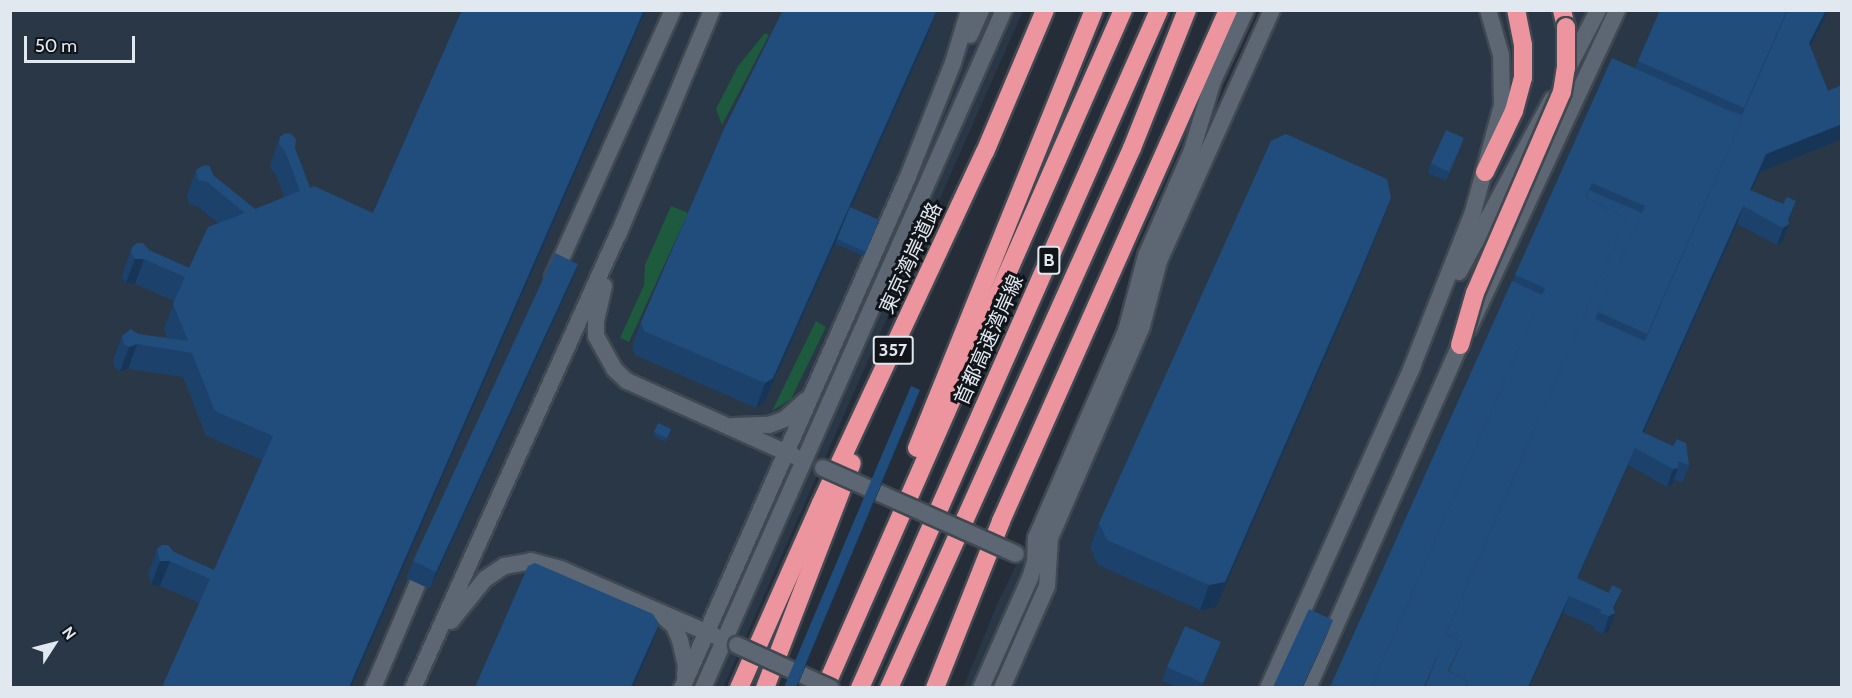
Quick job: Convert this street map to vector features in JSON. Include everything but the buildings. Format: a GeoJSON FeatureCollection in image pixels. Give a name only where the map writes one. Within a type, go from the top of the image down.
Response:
{"type":"FeatureCollection","features":[{"type":"Feature","properties":{"kind":"highway","name":"東京湾岸道路"},"geometry":{"type":"LineString","coordinates":[[739,687],[821,503],[985,152],[1044,10]]}},
{"type":"Feature","properties":{"kind":"highway"},"geometry":{"type":"LineString","coordinates":[[908,497],[915,451],[1094,10]]}},
{"type":"Feature","properties":{"kind":"highway","name":"首都高速湾岸線"},"geometry":{"type":"LineString","coordinates":[[825,687],[1123,10]]}},
{"type":"Feature","properties":{"kind":"highway","name":"首都高速湾岸線"},"geometry":{"type":"LineString","coordinates":[[860,687],[1159,10]]}},
{"type":"Feature","properties":{"kind":"highway"},"geometry":{"type":"LineString","coordinates":[[889,687],[1132,148],[1187,10]]}},
{"type":"Feature","properties":{"kind":"highway"},"geometry":{"type":"LineString","coordinates":[[935,687],[1001,521],[1228,10]]}},
{"type":"Feature","properties":{"kind":"highway"},"geometry":{"type":"LineString","coordinates":[[1485,172],[1514,111],[1523,78],[1523,45],[1516,10]]}},
{"type":"Feature","properties":{"kind":"highway"},"geometry":{"type":"LineString","coordinates":[[1460,345],[1475,293],[1562,92],[1566,68],[1564,19]]}},
{"type":"Feature","properties":{"kind":"highway"},"geometry":{"type":"LineString","coordinates":[[765,687],[837,507],[857,450],[864,412]]}},
{"type":"Feature","properties":{"kind":"street"},"geometry":{"type":"LineString","coordinates":[[546,292],[673,10]]}},
{"type":"Feature","properties":{"kind":"street"},"geometry":{"type":"LineString","coordinates":[[413,687],[618,235],[712,10]]}},
{"type":"Feature","properties":{"kind":"street"},"geometry":{"type":"LineString","coordinates":[[683,686],[907,179],[953,63],[969,10]]}},
{"type":"Feature","properties":{"kind":"street"},"geometry":{"type":"LineString","coordinates":[[953,63],[968,40],[981,10]]}},
{"type":"Feature","properties":{"kind":"street"},"geometry":{"type":"LineString","coordinates":[[703,687],[731,642],[805,460],[1004,10]]}},
{"type":"Feature","properties":{"kind":"street"},"geometry":{"type":"LineString","coordinates":[[981,687],[1035,562],[1036,538],[1126,331],[1146,256],[1192,150],[1214,81],[1246,10]]}},
{"type":"Feature","properties":{"kind":"street"},"geometry":{"type":"LineString","coordinates":[[1002,687],[1047,586],[1050,538],[1142,326],[1159,261],[1272,10]]}},
{"type":"Feature","properties":{"kind":"street"},"geometry":{"type":"LineString","coordinates":[[1268,687],[1417,352],[1473,212],[1498,123],[1503,89],[1501,55],[1488,10]]}},
{"type":"Feature","properties":{"kind":"street"},"geometry":{"type":"LineString","coordinates":[[1417,352],[1598,10]]}},
{"type":"Feature","properties":{"kind":"street"},"geometry":{"type":"LineString","coordinates":[[1308,687],[1460,345],[1490,288],[1617,10]]}},
{"type":"Feature","properties":{"kind":"street"},"geometry":{"type":"LineString","coordinates":[[618,235],[596,321],[596,336],[614,369],[627,381],[1035,562]]}},
{"type":"Feature","properties":{"kind":"street"},"geometry":{"type":"LineString","coordinates":[[728,426],[769,425],[797,410],[813,392]]}},
{"type":"Feature","properties":{"kind":"street"},"geometry":{"type":"LineString","coordinates":[[373,687],[432,549]]}},
{"type":"Feature","properties":{"kind":"street"},"geometry":{"type":"LineString","coordinates":[[429,651],[472,592],[485,579],[504,567],[531,561],[561,569],[831,687]]}},
{"type":"Feature","properties":{"kind":"street"},"geometry":{"type":"LineString","coordinates":[[659,612],[674,626],[680,640],[686,665],[683,686]]}},
{"type":"Feature","properties":{"kind":"shaded area"},"geometry":{"type":"Polygon","coordinates":[[[10,11],[1023,11],[723,688],[11,687],[10,11]]]}},
{"type":"Feature","properties":{"kind":"shaded area"},"geometry":{"type":"Polygon","coordinates":[[[1265,11],[1841,11],[1841,687],[963,688],[998,602],[1033,530],[1265,11]]]}},
{"type":"Feature","properties":{"kind":"green space"},"geometry":{"type":"Polygon","coordinates":[[[765,33],[769,35],[722,125],[716,109],[738,66],[765,33]]]}},
{"type":"Feature","properties":{"kind":"green space"},"geometry":{"type":"Polygon","coordinates":[[[671,206],[688,213],[629,342],[620,338],[644,285],[645,265],[671,206]]]}},
{"type":"Feature","properties":{"kind":"green space"},"geometry":{"type":"Polygon","coordinates":[[[816,321],[826,327],[791,399],[772,411],[816,321]]]}}]}
